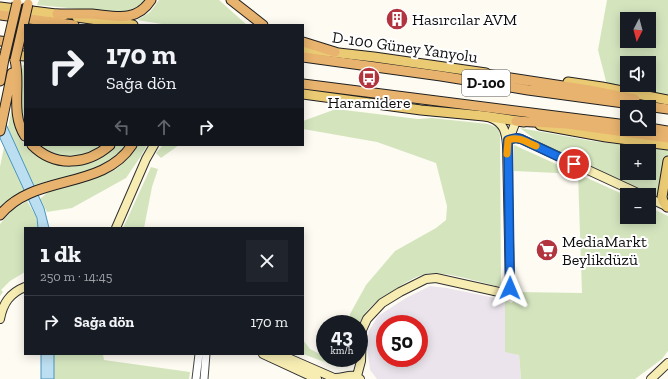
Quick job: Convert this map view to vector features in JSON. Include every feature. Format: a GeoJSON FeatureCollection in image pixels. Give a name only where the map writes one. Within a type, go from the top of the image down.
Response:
{"type":"FeatureCollection","features":[{"type":"Feature","properties":{"kind":"highway"},"geometry":{"type":"LineString","coordinates":[[58,14],[86,14],[116,17],[131,16],[147,6],[151,0]]}},
{"type":"Feature","properties":{"kind":"highway"},"geometry":{"type":"LineString","coordinates":[[232,0],[262,24]]}},
{"type":"Feature","properties":{"kind":"highway"},"geometry":{"type":"LineString","coordinates":[[0,81],[1,60],[17,1]]}},
{"type":"Feature","properties":{"kind":"highway"},"geometry":{"type":"LineString","coordinates":[[0,131],[29,1]]}},
{"type":"Feature","properties":{"kind":"highway"},"geometry":{"type":"LineString","coordinates":[[0,15],[67,24]]}},
{"type":"Feature","properties":{"kind":"highway"},"geometry":{"type":"LineString","coordinates":[[0,41],[24,44]]}},
{"type":"Feature","properties":{"kind":"highway"},"geometry":{"type":"LineString","coordinates":[[304,42],[335,52]]}},
{"type":"Feature","properties":{"kind":"highway","name":"D-100"},"geometry":{"type":"LineString","coordinates":[[304,57],[668,109]]}},
{"type":"Feature","properties":{"kind":"highway"},"geometry":{"type":"LineString","coordinates":[[15,60],[19,121],[24,134]]}},
{"type":"Feature","properties":{"kind":"highway"},"geometry":{"type":"LineString","coordinates":[[478,73],[589,90],[668,106]]}},
{"type":"Feature","properties":{"kind":"highway","name":"D-100"},"geometry":{"type":"LineString","coordinates":[[304,84],[620,124]]}},
{"type":"Feature","properties":{"kind":"highway"},"geometry":{"type":"LineString","coordinates":[[516,120],[567,124],[667,144]]}},
{"type":"Feature","properties":{"kind":"highway"},"geometry":{"type":"LineString","coordinates":[[656,129],[668,131]]}},
{"type":"Feature","properties":{"kind":"highway"},"geometry":{"type":"LineString","coordinates":[[33,146],[52,158],[69,161],[90,158],[109,146]]}},
{"type":"Feature","properties":{"kind":"highway"},"geometry":{"type":"LineString","coordinates":[[0,215],[12,204],[32,192],[104,170],[120,160],[131,146]]}},
{"type":"Feature","properties":{"kind":"main road"},"geometry":{"type":"LineString","coordinates":[[0,7],[126,24]]}},
{"type":"Feature","properties":{"kind":"main road","name":"D-100 Güney Yanyolu"},"geometry":{"type":"LineString","coordinates":[[304,49],[440,66],[478,73],[602,87],[668,100]]}},
{"type":"Feature","properties":{"kind":"main road"},"geometry":{"type":"LineString","coordinates":[[1,60],[24,56]]}},
{"type":"Feature","properties":{"kind":"main road"},"geometry":{"type":"LineString","coordinates":[[304,94],[421,110],[516,120],[508,142]]}},
{"type":"Feature","properties":{"kind":"main road"},"geometry":{"type":"LineString","coordinates":[[281,355],[326,376],[344,378],[352,375],[359,378],[362,336],[365,323],[376,309],[400,292],[426,279],[436,278],[499,292],[505,292],[510,288],[508,142],[502,125],[493,119],[484,116]]}},
{"type":"Feature","properties":{"kind":"main road"},"geometry":{"type":"LineString","coordinates":[[508,142],[516,138],[521,139],[627,188]]}},
{"type":"Feature","properties":{"kind":"main road"},"geometry":{"type":"LineString","coordinates":[[116,227],[143,165],[153,146]]}},
{"type":"Feature","properties":{"kind":"main road"},"geometry":{"type":"LineString","coordinates":[[668,161],[662,197],[663,201],[668,207]]}},
{"type":"Feature","properties":{"kind":"main road"},"geometry":{"type":"LineString","coordinates":[[656,201],[668,207]]}},
{"type":"Feature","properties":{"kind":"main road"},"geometry":{"type":"LineString","coordinates":[[0,319],[2,308],[9,297],[24,288]]}},
{"type":"Feature","properties":{"kind":"main road"},"geometry":{"type":"LineString","coordinates":[[264,355],[317,379]]}},
{"type":"Feature","properties":{"kind":"main road"},"geometry":{"type":"LineString","coordinates":[[651,379],[668,364]]}},
{"type":"Feature","properties":{"kind":"street"},"geometry":{"type":"LineString","coordinates":[[196,379],[199,355]]}},
{"type":"Feature","properties":{"kind":"street"},"geometry":{"type":"LineString","coordinates":[[204,379],[206,355]]}},
{"type":"Feature","properties":{"kind":"street"},"geometry":{"type":"LineString","coordinates":[[206,366],[211,355]]}},
{"type":"Feature","properties":{"kind":"shaded area"},"geometry":{"type":"Polygon","coordinates":[[[430,286],[505,300],[505,351],[519,355],[521,379],[377,379],[370,370],[368,355],[369,331],[376,319],[376,367],[428,367],[428,315],[380,315],[406,298],[430,286]]]}},
{"type":"Feature","properties":{"kind":"green space"},"geometry":{"type":"Polygon","coordinates":[[[39,0],[146,0],[138,7],[120,13],[37,5],[39,0]]]}},
{"type":"Feature","properties":{"kind":"green space"},"geometry":{"type":"Polygon","coordinates":[[[159,0],[219,0],[246,24],[162,24],[137,20],[150,12],[159,0]]]}},
{"type":"Feature","properties":{"kind":"green space"},"geometry":{"type":"Polygon","coordinates":[[[607,0],[668,0],[668,96],[646,92],[656,92],[656,56],[620,56],[620,87],[607,85],[598,50],[607,0]]]}},
{"type":"Feature","properties":{"kind":"green space"},"geometry":{"type":"Polygon","coordinates":[[[24,65],[24,121],[22,111],[21,81],[24,65]]]}},
{"type":"Feature","properties":{"kind":"green space"},"geometry":{"type":"Polygon","coordinates":[[[12,107],[17,131],[24,142],[24,146],[27,146],[37,156],[50,162],[64,165],[77,164],[91,161],[104,155],[114,146],[126,146],[114,158],[100,167],[31,189],[15,197],[0,209],[0,167],[12,107]],[[16,147],[7,151],[22,186],[32,182],[16,147]]]}},
{"type":"Feature","properties":{"kind":"green space"},"geometry":{"type":"Polygon","coordinates":[[[336,109],[418,119],[432,118],[488,124],[498,128],[500,135],[501,286],[451,275],[433,273],[426,274],[417,277],[381,298],[368,309],[364,315],[350,315],[366,285],[395,251],[436,228],[446,220],[447,206],[436,163],[377,142],[304,129],[304,121],[336,109]]]}},
{"type":"Feature","properties":{"kind":"green space"},"geometry":{"type":"Polygon","coordinates":[[[520,128],[592,141],[620,144],[620,180],[656,180],[656,149],[668,150],[668,204],[656,198],[656,188],[635,188],[537,141],[520,128]]]}},
{"type":"Feature","properties":{"kind":"green space"},"geometry":{"type":"Polygon","coordinates":[[[514,145],[620,193],[620,224],[656,224],[656,210],[668,216],[668,351],[662,359],[635,379],[521,379],[519,355],[505,352],[505,300],[512,303],[517,292],[582,293],[578,174],[514,171],[514,145]]]}},
{"type":"Feature","properties":{"kind":"green space"},"geometry":{"type":"Polygon","coordinates":[[[39,146],[103,146],[83,157],[60,158],[39,146]]]}},
{"type":"Feature","properties":{"kind":"green space"},"geometry":{"type":"Polygon","coordinates":[[[136,146],[146,146],[126,178],[72,208],[47,212],[40,199],[49,191],[86,182],[115,170],[129,157],[136,146]]]}},
{"type":"Feature","properties":{"kind":"green space"},"geometry":{"type":"Polygon","coordinates":[[[162,146],[178,146],[161,158],[156,153],[162,146]]]}},
{"type":"Feature","properties":{"kind":"green space"},"geometry":{"type":"Polygon","coordinates":[[[151,167],[158,169],[152,187],[144,227],[123,227],[151,167]]]}},
{"type":"Feature","properties":{"kind":"green space"},"geometry":{"type":"Polygon","coordinates":[[[27,201],[36,216],[38,227],[24,227],[24,273],[10,281],[1,290],[3,292],[0,296],[0,224],[12,210],[27,201]]]}},
{"type":"Feature","properties":{"kind":"green space"},"geometry":{"type":"Polygon","coordinates":[[[304,341],[310,349],[316,352],[316,359],[304,354],[304,341]]]}},
{"type":"Feature","properties":{"kind":"green space"},"geometry":{"type":"Polygon","coordinates":[[[54,355],[103,355],[104,360],[190,372],[189,379],[54,379],[54,355]]]}},
{"type":"Feature","properties":{"kind":"water"},"geometry":{"type":"Polygon","coordinates":[[[0,111],[44,208],[49,227],[38,227],[37,218],[0,138],[0,111]]]}},
{"type":"Feature","properties":{"kind":"water"},"geometry":{"type":"Polygon","coordinates":[[[41,355],[54,355],[54,379],[41,379],[41,355]]]}},
{"type":"Feature","properties":{"kind":"slow traffic"},"geometry":{"type":"LineString","coordinates":[[507,154],[508,140],[516,138],[521,139],[536,146]]}},
{"type":"Feature","properties":{"kind":"place","name":"Hasırcılar AVM"},"geometry":{"type":"Point","coordinates":[397,19]}},
{"type":"Feature","properties":{"kind":"place","name":"Haramidere"},"geometry":{"type":"Point","coordinates":[369,78]}},
{"type":"Feature","properties":{"kind":"place","name":"MediaMarkt Beylikdüzü"},"geometry":{"type":"Point","coordinates":[547,250]}},
{"type":"Feature","properties":{"kind":"route"},"geometry":{"type":"LineString","coordinates":[[510,288],[508,140],[516,138],[521,139],[574,164]]}}]}
